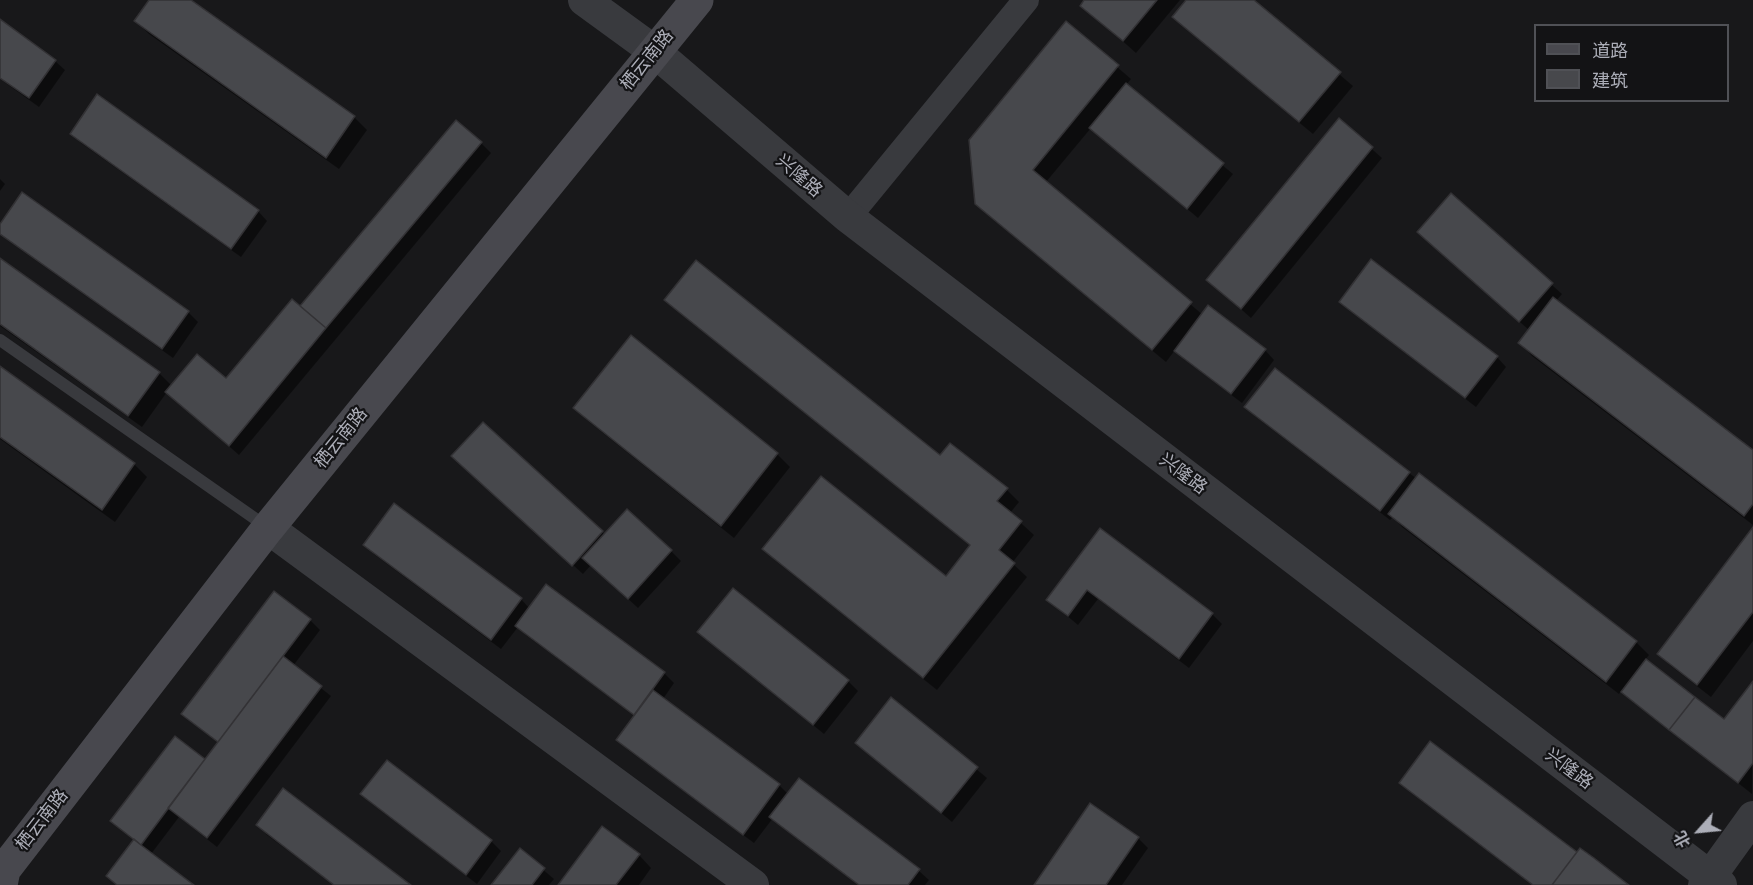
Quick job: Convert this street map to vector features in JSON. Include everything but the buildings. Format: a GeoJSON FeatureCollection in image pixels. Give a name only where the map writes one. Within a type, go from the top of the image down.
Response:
{"type":"FeatureCollection","features":[{"type":"Feature","properties":{"kind":"main road","name":"栖云南路"},"geometry":{"type":"LineString","coordinates":[[1,885],[4,870],[268,528],[697,0]]}},
{"type":"Feature","properties":{"kind":"street","name":"兴隆路"},"geometry":{"type":"LineString","coordinates":[[585,0],[654,51],[848,217],[1712,882]]}},
{"type":"Feature","properties":{"kind":"street"},"geometry":{"type":"LineString","coordinates":[[848,217],[1026,0]]}},
{"type":"Feature","properties":{"kind":"street"},"geometry":{"type":"LineString","coordinates":[[268,528],[753,885]]}},
{"type":"Feature","properties":{"kind":"street"},"geometry":{"type":"LineString","coordinates":[[1712,882],[1753,818]]}},
{"type":"Feature","properties":{"kind":"lane"},"geometry":{"type":"LineString","coordinates":[[0,340],[268,528]]}}]}
